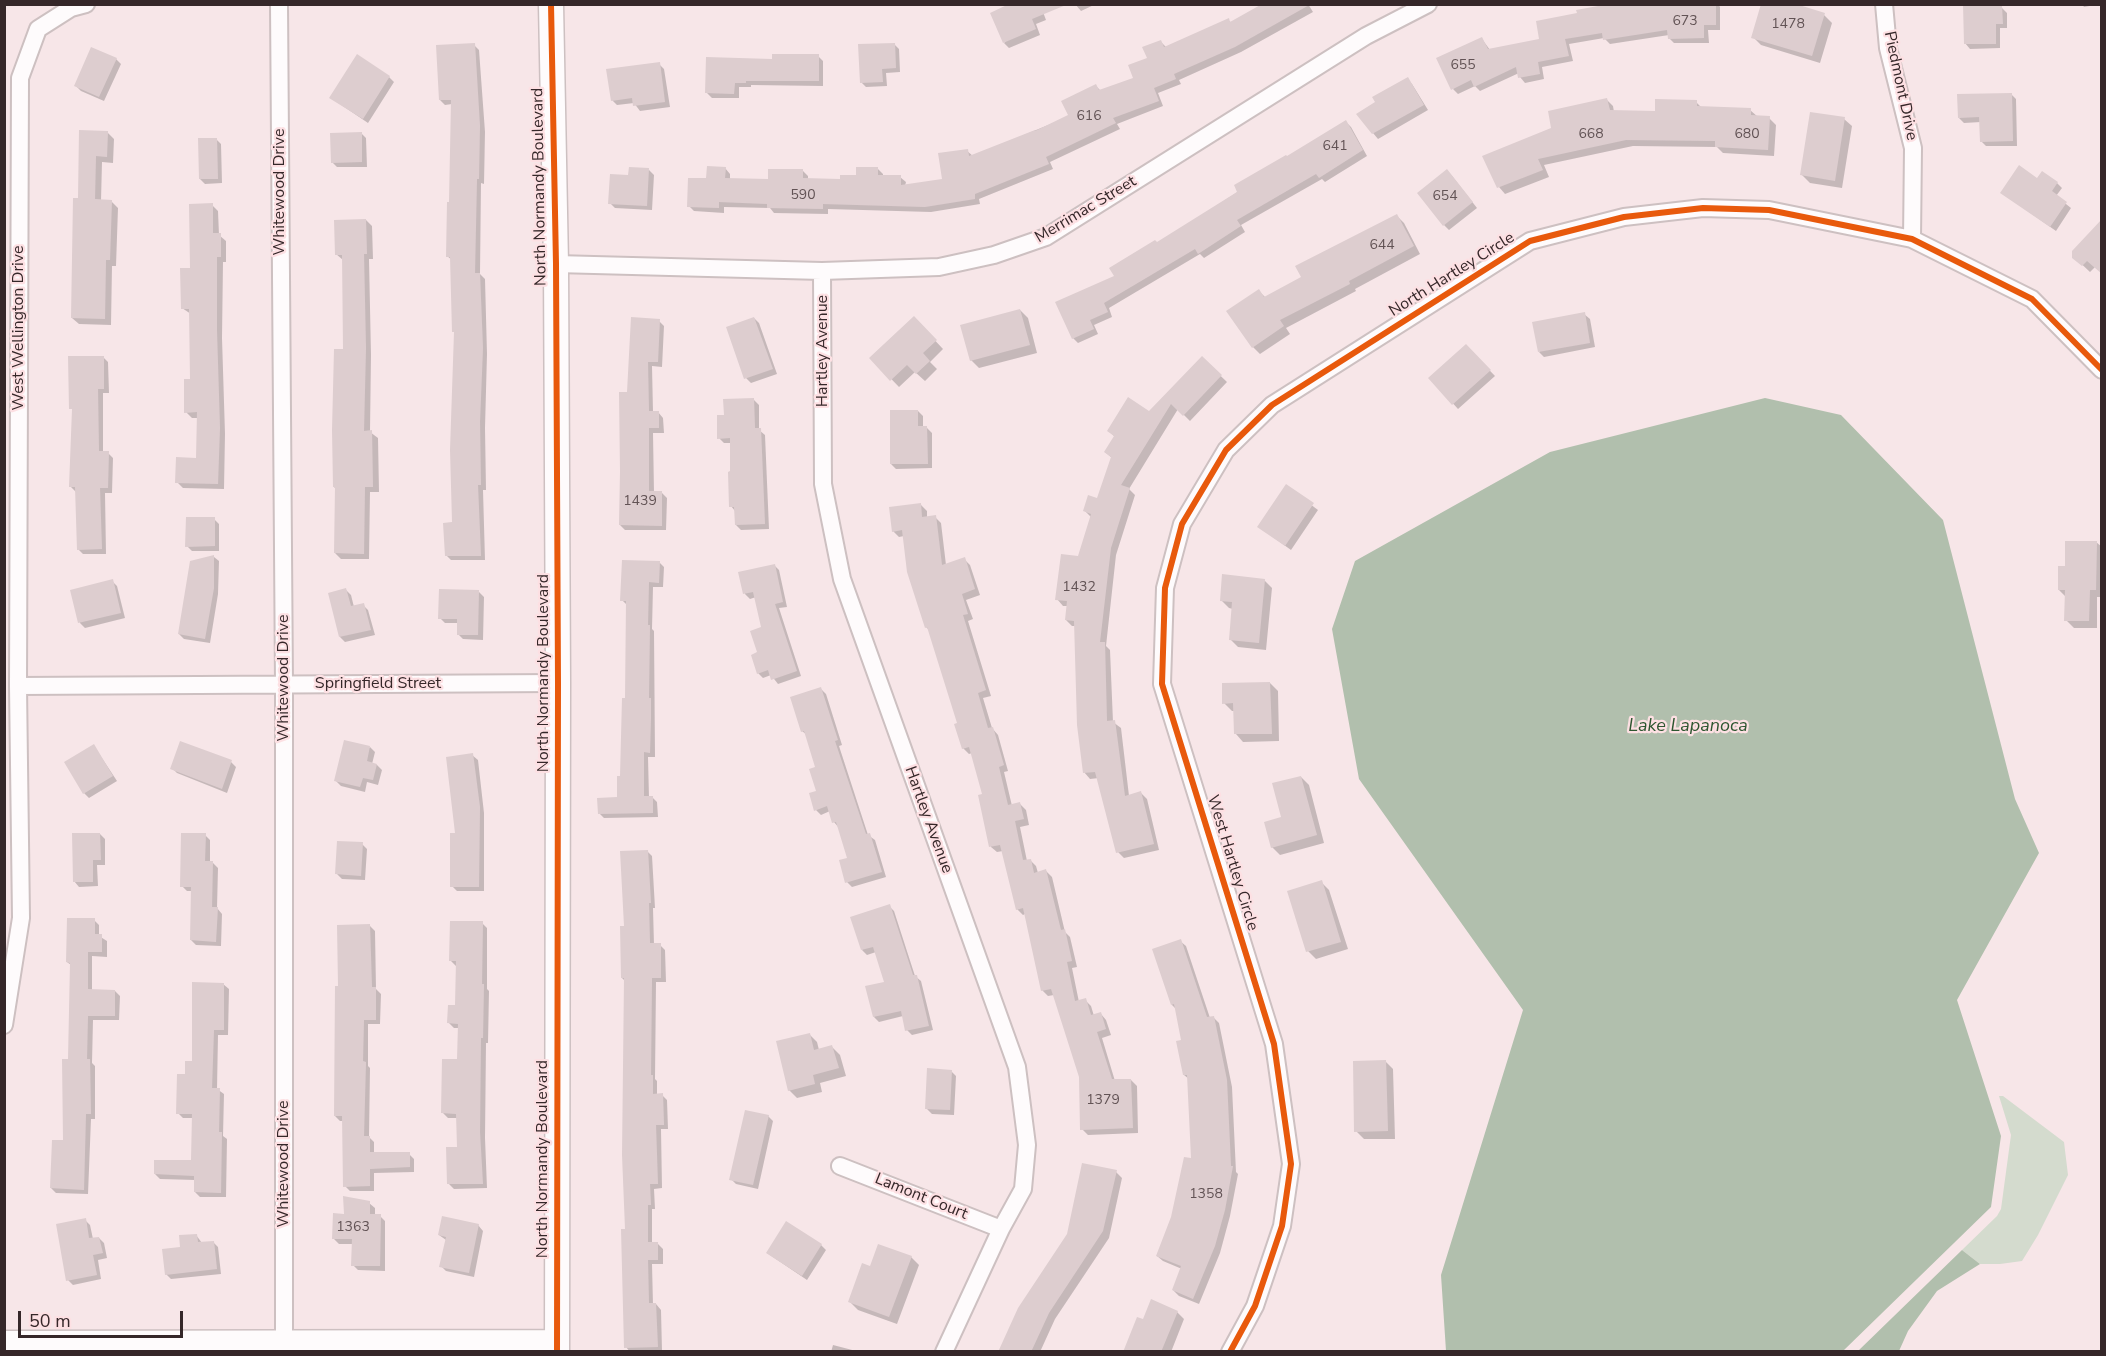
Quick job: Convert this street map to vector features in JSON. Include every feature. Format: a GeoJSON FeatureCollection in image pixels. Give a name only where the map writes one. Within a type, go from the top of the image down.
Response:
{"type":"FeatureCollection","features":[{"type":"Feature","properties":{"kind":"street","name":"West Wellington Drive"},"geometry":{"type":"LineString","coordinates":[[4,1025],[21,918],[18,686],[20,78],[38,29],[71,8],[86,4]]}},
{"type":"Feature","properties":{"kind":"street","name":"Whitewood Drive"},"geometry":{"type":"LineString","coordinates":[[279,4],[284,684],[285,1347]]}},
{"type":"Feature","properties":{"kind":"street","name":"North Normandy Boulevard"},"geometry":{"type":"LineString","coordinates":[[550,4],[556,264],[558,683],[556,1347]]}},
{"type":"Feature","properties":{"kind":"street","name":"Merrimac Street"},"geometry":{"type":"LineString","coordinates":[[556,264],[822,271],[939,267],[994,255],[1046,237],[1366,36],[1428,4]]}},
{"type":"Feature","properties":{"kind":"street","name":"Piedmont Drive"},"geometry":{"type":"LineString","coordinates":[[1884,4],[1888,48],[1913,148],[1912,239]]}},
{"type":"Feature","properties":{"kind":"street","name":"North Hartley Circle"},"geometry":{"type":"LineString","coordinates":[[1272,405],[1530,242],[1613,220],[1703,208],[1769,210],[1912,239],[2032,299],[2102,370]]}},
{"type":"Feature","properties":{"kind":"street","name":"Hartley Avenue"},"geometry":{"type":"LineString","coordinates":[[822,271],[823,484],[842,579],[1017,1067],[1027,1145],[1023,1189],[1001,1229],[944,1352]]}},
{"type":"Feature","properties":{"kind":"street","name":"West Hartley Circle"},"geometry":{"type":"LineString","coordinates":[[1230,1352],[1255,1306],[1282,1226],[1291,1164],[1274,1044],[1162,684],[1165,588],[1182,524],[1226,450],[1272,405]]}},
{"type":"Feature","properties":{"kind":"street","name":"Springfield Street"},"geometry":{"type":"LineString","coordinates":[[18,686],[558,683]]}},
{"type":"Feature","properties":{"kind":"street","name":"Lamont Court"},"geometry":{"type":"LineString","coordinates":[[840,1166],[1001,1229]]}},
{"type":"Feature","properties":{"kind":"street"},"geometry":{"type":"LineString","coordinates":[[4,1343],[285,1347],[556,1347]]}},
{"type":"Feature","properties":{"kind":"shaded area"},"geometry":{"type":"Polygon","coordinates":[[[1999,1096],[2003,1096],[2064,1142],[2068,1175],[2038,1235],[2022,1261],[1980,1264],[1962,1250],[1997,1216],[2001,1209],[2011,1135],[1999,1096]]]}},
{"type":"Feature","properties":{"kind":"water","name":"Lake Lapanoca"},"geometry":{"type":"Polygon","coordinates":[[[1765,398],[1841,415],[1943,520],[2015,799],[2039,853],[1957,1000],[2001,1136],[1991,1207],[1843,1351],[1446,1351],[1441,1275],[1523,1010],[1359,779],[1332,629],[1355,561],[1550,452],[1765,398]]]}},
{"type":"Feature","properties":{"kind":"water"},"geometry":{"type":"Polygon","coordinates":[[[1962,1250],[1980,1264],[1937,1291],[1908,1331],[1899,1351],[1858,1351],[1962,1250]]]}},
{"type":"Feature","properties":{"kind":"building"},"geometry":{"type":"Polygon","coordinates":[[[1009,4],[1066,5],[1032,19],[1036,29],[1003,43],[990,13],[1009,4]]]}},
{"type":"Feature","properties":{"kind":"building"},"geometry":{"type":"Polygon","coordinates":[[[1262,4],[1311,4],[1235,47],[1174,74],[1176,79],[1154,88],[1159,101],[1113,118],[1116,123],[1046,157],[1049,164],[975,194],[975,199],[925,207],[823,204],[823,209],[767,208],[767,204],[719,202],[719,208],[687,207],[688,178],[706,178],[707,166],[726,167],[725,178],[768,179],[768,169],[803,169],[803,178],[840,179],[840,175],[856,175],[856,167],[878,167],[878,175],[901,175],[901,185],[942,179],[938,153],[968,149],[969,156],[1035,131],[1068,115],[1061,101],[1096,84],[1099,90],[1133,78],[1128,65],[1147,58],[1142,47],[1161,40],[1164,47],[1229,18],[1230,22],[1262,4]]]}},
{"type":"Feature","properties":{"kind":"building"},"geometry":{"type":"Polygon","coordinates":[[[1609,4],[1716,4],[1716,25],[1704,25],[1704,38],[1668,39],[1667,30],[1603,40],[1602,33],[1565,39],[1569,56],[1538,62],[1540,74],[1518,78],[1516,67],[1474,87],[1471,80],[1451,90],[1436,58],[1482,37],[1488,49],[1539,39],[1536,21],[1609,4]]]}},
{"type":"Feature","properties":{"kind":"building"},"geometry":{"type":"Polygon","coordinates":[[[1761,4],[1796,4],[1825,13],[1812,56],[1751,38],[1761,4]]]}},
{"type":"Feature","properties":{"kind":"building"},"geometry":{"type":"Polygon","coordinates":[[[1963,4],[2002,6],[2003,24],[1996,24],[1996,44],[1964,44],[1963,4]]]}},
{"type":"Feature","properties":{"kind":"building"},"geometry":{"type":"Polygon","coordinates":[[[475,43],[480,126],[475,273],[480,273],[483,348],[480,422],[481,485],[478,485],[481,556],[445,556],[443,523],[452,522],[450,450],[454,332],[452,332],[450,257],[446,257],[451,100],[439,100],[436,45],[475,43]]]}},
{"type":"Feature","properties":{"kind":"building"},"geometry":{"type":"Polygon","coordinates":[[[895,43],[896,68],[882,69],[883,82],[860,83],[858,44],[895,43]]]}},
{"type":"Feature","properties":{"kind":"building"},"geometry":{"type":"Polygon","coordinates":[[[91,47],[117,58],[99,97],[74,86],[91,47]]]}},
{"type":"Feature","properties":{"kind":"building"},"geometry":{"type":"Polygon","coordinates":[[[357,54],[390,76],[363,119],[329,98],[357,54]]]}},
{"type":"Feature","properties":{"kind":"building"},"geometry":{"type":"Polygon","coordinates":[[[772,54],[819,54],[819,81],[746,81],[746,83],[735,83],[734,94],[705,93],[706,57],[772,59],[772,54]]]}},
{"type":"Feature","properties":{"kind":"building"},"geometry":{"type":"Polygon","coordinates":[[[660,62],[665,102],[633,106],[632,98],[611,101],[606,69],[660,62]]]}},
{"type":"Feature","properties":{"kind":"building"},"geometry":{"type":"Polygon","coordinates":[[[1408,77],[1424,105],[1372,134],[1356,114],[1375,102],[1372,97],[1408,77]]]}},
{"type":"Feature","properties":{"kind":"building"},"geometry":{"type":"Polygon","coordinates":[[[2012,93],[2013,141],[1980,142],[1979,117],[1958,118],[1957,94],[2012,93]]]}},
{"type":"Feature","properties":{"kind":"building"},"geometry":{"type":"Polygon","coordinates":[[[1607,98],[1610,110],[1655,111],[1655,99],[1697,100],[1697,106],[1751,108],[1751,115],[1770,116],[1768,150],[1715,147],[1715,141],[1626,140],[1538,159],[1543,170],[1497,188],[1482,156],[1551,128],[1548,111],[1607,98]]]}},
{"type":"Feature","properties":{"kind":"building"},"geometry":{"type":"Polygon","coordinates":[[[1810,112],[1845,117],[1835,181],[1800,175],[1810,112]]]}},
{"type":"Feature","properties":{"kind":"building"},"geometry":{"type":"Polygon","coordinates":[[[1346,120],[1363,150],[1319,178],[1316,174],[1237,220],[1241,226],[1198,254],[1195,249],[1104,303],[1108,312],[1090,320],[1094,329],[1072,339],[1055,302],[1114,276],[1109,268],[1155,240],[1157,242],[1237,192],[1234,185],[1346,120]]]}},
{"type":"Feature","properties":{"kind":"building"},"geometry":{"type":"Polygon","coordinates":[[[79,130],[108,131],[107,157],[96,156],[95,199],[112,200],[110,260],[106,260],[105,319],[71,318],[73,198],[78,198],[79,130]]]}},
{"type":"Feature","properties":{"kind":"building"},"geometry":{"type":"Polygon","coordinates":[[[362,132],[362,162],[331,163],[330,133],[362,132]]]}},
{"type":"Feature","properties":{"kind":"building"},"geometry":{"type":"Polygon","coordinates":[[[198,138],[217,138],[218,179],[199,179],[198,138]]]}},
{"type":"Feature","properties":{"kind":"building"},"geometry":{"type":"Polygon","coordinates":[[[2019,165],[2037,178],[2042,171],[2058,182],[2052,191],[2067,202],[2050,227],[2000,193],[2019,165]]]}},
{"type":"Feature","properties":{"kind":"building"},"geometry":{"type":"Polygon","coordinates":[[[629,167],[649,168],[647,206],[608,204],[610,174],[628,175],[629,167]]]}},
{"type":"Feature","properties":{"kind":"building"},"geometry":{"type":"Polygon","coordinates":[[[1447,169],[1473,202],[1443,226],[1417,193],[1447,169]]]}},
{"type":"Feature","properties":{"kind":"building"},"geometry":{"type":"Polygon","coordinates":[[[213,203],[213,233],[221,233],[221,257],[217,257],[220,428],[218,484],[175,483],[176,457],[196,458],[197,412],[184,413],[184,379],[190,379],[189,309],[181,309],[180,268],[190,268],[189,204],[213,203]]]}},
{"type":"Feature","properties":{"kind":"building"},"geometry":{"type":"Polygon","coordinates":[[[1397,214],[1414,246],[1349,281],[1350,284],[1280,320],[1284,326],[1252,348],[1226,311],[1259,289],[1264,297],[1301,277],[1295,266],[1397,214]]]}},
{"type":"Feature","properties":{"kind":"building"},"geometry":{"type":"Polygon","coordinates":[[[366,219],[364,431],[372,430],[373,487],[365,487],[364,554],[334,553],[335,487],[333,487],[332,430],[334,349],[343,349],[342,255],[335,255],[334,220],[366,219]]]}},
{"type":"Feature","properties":{"kind":"building"},"geometry":{"type":"Polygon","coordinates":[[[2102,219],[2102,274],[2087,261],[2082,266],[2072,258],[2072,251],[2102,219]]]}},
{"type":"Feature","properties":{"kind":"building"},"geometry":{"type":"Polygon","coordinates":[[[1020,309],[1030,345],[970,361],[960,325],[1020,309]]]}},
{"type":"Feature","properties":{"kind":"building"},"geometry":{"type":"Polygon","coordinates":[[[1585,312],[1590,343],[1538,352],[1532,322],[1585,312]]]}},
{"type":"Feature","properties":{"kind":"building"},"geometry":{"type":"Polygon","coordinates":[[[914,316],[937,340],[923,353],[930,361],[916,374],[907,365],[890,381],[869,358],[914,316]]]}},
{"type":"Feature","properties":{"kind":"building"},"geometry":{"type":"Polygon","coordinates":[[[631,317],[660,319],[658,362],[648,362],[649,411],[659,411],[659,428],[649,428],[649,491],[662,491],[662,526],[619,525],[619,392],[627,392],[631,317]]]}},
{"type":"Feature","properties":{"kind":"building"},"geometry":{"type":"Polygon","coordinates":[[[754,317],[773,369],[744,379],[726,327],[754,317]]]}},
{"type":"Feature","properties":{"kind":"building"},"geometry":{"type":"Polygon","coordinates":[[[1466,344],[1491,370],[1452,405],[1428,378],[1466,344]]]}},
{"type":"Feature","properties":{"kind":"building"},"geometry":{"type":"Polygon","coordinates":[[[68,356],[104,356],[104,389],[98,389],[99,451],[109,451],[108,488],[100,488],[102,549],[77,550],[75,487],[69,487],[72,409],[69,409],[68,356]]]}},
{"type":"Feature","properties":{"kind":"building"},"geometry":{"type":"Polygon","coordinates":[[[1202,356],[1222,375],[1183,416],[1171,404],[1121,485],[1130,488],[1111,548],[1100,642],[1105,642],[1107,721],[1115,720],[1125,796],[1141,791],[1154,844],[1116,853],[1095,772],[1083,773],[1077,725],[1074,621],[1065,620],[1067,601],[1055,600],[1061,554],[1078,556],[1091,514],[1083,511],[1088,495],[1097,498],[1111,457],[1104,452],[1114,436],[1107,431],[1128,397],[1149,411],[1202,356]]]}},
{"type":"Feature","properties":{"kind":"building"},"geometry":{"type":"Polygon","coordinates":[[[754,398],[755,428],[761,428],[765,524],[735,525],[734,507],[729,507],[730,438],[717,439],[717,415],[724,415],[723,399],[754,398]]]}},
{"type":"Feature","properties":{"kind":"building"},"geometry":{"type":"Polygon","coordinates":[[[890,410],[918,410],[918,426],[927,426],[928,464],[890,464],[890,410]]]}},
{"type":"Feature","properties":{"kind":"building"},"geometry":{"type":"Polygon","coordinates":[[[1286,484],[1314,503],[1285,546],[1257,527],[1286,484]]]}},
{"type":"Feature","properties":{"kind":"building"},"geometry":{"type":"Polygon","coordinates":[[[921,503],[922,517],[936,515],[942,565],[965,557],[975,589],[962,594],[968,614],[963,615],[986,690],[978,693],[988,728],[993,727],[1004,765],[999,767],[1008,805],[1020,802],[1024,819],[1015,821],[1023,860],[1031,859],[1034,873],[1046,869],[1061,930],[1065,929],[1072,961],[1067,962],[1075,1001],[1086,998],[1091,1015],[1101,1012],[1106,1029],[1097,1032],[1112,1079],[1131,1079],[1133,1128],[1080,1130],[1079,1077],[1051,989],[1041,991],[1023,908],[1016,910],[1000,845],[989,847],[978,795],[982,794],[969,747],[962,749],[954,724],[957,723],[907,572],[902,530],[892,532],[889,507],[921,503]]]}},
{"type":"Feature","properties":{"kind":"building"},"geometry":{"type":"Polygon","coordinates":[[[186,517],[215,517],[215,546],[185,547],[186,517]]]}},
{"type":"Feature","properties":{"kind":"building"},"geometry":{"type":"Polygon","coordinates":[[[2065,541],[2097,541],[2096,590],[2090,590],[2089,621],[2064,621],[2065,590],[2058,590],[2058,566],[2065,566],[2065,541]]]}},
{"type":"Feature","properties":{"kind":"building"},"geometry":{"type":"Polygon","coordinates":[[[214,555],[214,588],[205,639],[178,634],[190,561],[214,555]]]}},
{"type":"Feature","properties":{"kind":"building"},"geometry":{"type":"Polygon","coordinates":[[[622,560],[660,561],[659,583],[649,582],[650,753],[644,752],[644,796],[653,796],[653,813],[598,814],[597,798],[617,797],[617,776],[620,776],[622,698],[625,698],[626,601],[620,601],[622,560]]]}},
{"type":"Feature","properties":{"kind":"building"},"geometry":{"type":"Polygon","coordinates":[[[775,564],[783,602],[775,604],[797,671],[771,680],[768,670],[757,674],[751,655],[757,652],[750,631],[761,627],[753,592],[743,594],[738,572],[775,564]]]}},
{"type":"Feature","properties":{"kind":"building"},"geometry":{"type":"Polygon","coordinates":[[[1222,574],[1265,579],[1259,643],[1229,640],[1232,602],[1220,601],[1222,574]]]}},
{"type":"Feature","properties":{"kind":"building"},"geometry":{"type":"Polygon","coordinates":[[[113,579],[121,613],[78,623],[70,590],[113,579]]]}},
{"type":"Feature","properties":{"kind":"building"},"geometry":{"type":"Polygon","coordinates":[[[346,588],[351,606],[364,603],[371,630],[339,637],[328,593],[346,588]]]}},
{"type":"Feature","properties":{"kind":"building"},"geometry":{"type":"Polygon","coordinates":[[[439,589],[479,590],[478,635],[457,635],[457,619],[438,619],[439,589]]]}},
{"type":"Feature","properties":{"kind":"building"},"geometry":{"type":"Polygon","coordinates":[[[1270,682],[1272,734],[1234,734],[1233,703],[1222,704],[1222,683],[1270,682]]]}},
{"type":"Feature","properties":{"kind":"building"},"geometry":{"type":"Polygon","coordinates":[[[821,687],[838,740],[835,741],[866,834],[870,833],[882,872],[845,883],[839,860],[847,858],[836,822],[832,823],[827,806],[814,811],[809,793],[816,791],[809,769],[815,767],[790,697],[821,687]]]}},
{"type":"Feature","properties":{"kind":"building"},"geometry":{"type":"Polygon","coordinates":[[[344,740],[370,746],[367,761],[377,764],[373,780],[363,778],[360,787],[334,781],[344,740]]]}},
{"type":"Feature","properties":{"kind":"building"},"geometry":{"type":"Polygon","coordinates":[[[180,741],[232,760],[222,789],[170,769],[180,741]]]}},
{"type":"Feature","properties":{"kind":"building"},"geometry":{"type":"Polygon","coordinates":[[[94,744],[113,776],[83,794],[64,762],[94,744]]]}},
{"type":"Feature","properties":{"kind":"building"},"geometry":{"type":"Polygon","coordinates":[[[473,753],[480,807],[479,887],[450,887],[450,833],[455,833],[446,757],[473,753]]]}},
{"type":"Feature","properties":{"kind":"building"},"geometry":{"type":"Polygon","coordinates":[[[1301,776],[1317,835],[1271,848],[1264,822],[1281,817],[1272,783],[1301,776]]]}},
{"type":"Feature","properties":{"kind":"building"},"geometry":{"type":"Polygon","coordinates":[[[72,833],[100,833],[101,860],[93,860],[93,882],[73,882],[72,833]]]}},
{"type":"Feature","properties":{"kind":"building"},"geometry":{"type":"Polygon","coordinates":[[[181,833],[206,833],[205,861],[213,861],[212,907],[218,907],[216,942],[190,940],[191,887],[180,887],[181,833]]]}},
{"type":"Feature","properties":{"kind":"building"},"geometry":{"type":"Polygon","coordinates":[[[337,841],[363,842],[361,876],[335,874],[337,841]]]}},
{"type":"Feature","properties":{"kind":"building"},"geometry":{"type":"Polygon","coordinates":[[[648,850],[651,903],[649,903],[650,943],[661,943],[661,978],[652,978],[651,1075],[653,1075],[653,1094],[663,1093],[664,1125],[656,1125],[658,1184],[650,1184],[651,1205],[648,1205],[648,1242],[658,1242],[658,1260],[648,1260],[649,1303],[656,1303],[658,1347],[624,1348],[621,1229],[625,1229],[622,1155],[624,978],[621,978],[620,926],[624,926],[620,851],[648,850]]]}},
{"type":"Feature","properties":{"kind":"building"},"geometry":{"type":"Polygon","coordinates":[[[1322,880],[1341,942],[1306,952],[1287,891],[1322,880]]]}},
{"type":"Feature","properties":{"kind":"building"},"geometry":{"type":"Polygon","coordinates":[[[890,904],[913,975],[917,975],[929,1026],[905,1031],[901,1011],[873,1017],[865,986],[884,982],[873,947],[861,950],[850,917],[890,904]]]}},
{"type":"Feature","properties":{"kind":"building"},"geometry":{"type":"Polygon","coordinates":[[[67,918],[95,918],[95,934],[102,934],[102,952],[88,952],[88,989],[115,990],[115,1016],[88,1016],[87,1059],[90,1059],[91,1114],[86,1114],[84,1190],[50,1188],[52,1140],[63,1140],[62,1059],[68,1059],[70,963],[66,962],[67,918]]]}},
{"type":"Feature","properties":{"kind":"building"},"geometry":{"type":"Polygon","coordinates":[[[450,921],[483,921],[482,984],[484,984],[480,1132],[483,1184],[447,1184],[446,1147],[457,1147],[456,1114],[441,1113],[442,1059],[457,1059],[458,1024],[447,1023],[448,1005],[455,1005],[456,961],[449,961],[450,921]]]}},
{"type":"Feature","properties":{"kind":"building"},"geometry":{"type":"Polygon","coordinates":[[[370,924],[372,987],[376,987],[376,1020],[364,1020],[363,1061],[366,1062],[364,1136],[370,1136],[370,1152],[410,1152],[410,1167],[370,1169],[370,1186],[343,1187],[342,1116],[334,1116],[335,986],[338,986],[337,925],[370,924]]]}},
{"type":"Feature","properties":{"kind":"building"},"geometry":{"type":"Polygon","coordinates":[[[1181,939],[1207,1017],[1214,1016],[1227,1080],[1231,1166],[1233,1166],[1225,1210],[1215,1246],[1193,1299],[1172,1290],[1181,1266],[1156,1256],[1171,1217],[1184,1157],[1191,1158],[1187,1075],[1183,1075],[1176,1041],[1181,1040],[1174,1004],[1171,1005],[1152,949],[1181,939]]]}},
{"type":"Feature","properties":{"kind":"building"},"geometry":{"type":"Polygon","coordinates":[[[192,982],[224,983],[224,1030],[214,1030],[212,1088],[220,1088],[221,1193],[194,1192],[194,1176],[154,1174],[154,1160],[191,1160],[192,1114],[176,1114],[177,1074],[185,1074],[185,1061],[192,1061],[192,982]]]}},
{"type":"Feature","properties":{"kind":"building"},"geometry":{"type":"Polygon","coordinates":[[[810,1033],[814,1050],[832,1045],[839,1068],[813,1075],[815,1084],[788,1091],[776,1041],[810,1033]]]}},
{"type":"Feature","properties":{"kind":"building"},"geometry":{"type":"Polygon","coordinates":[[[1386,1060],[1388,1131],[1354,1132],[1353,1061],[1386,1060]]]}},
{"type":"Feature","properties":{"kind":"building"},"geometry":{"type":"Polygon","coordinates":[[[927,1068],[952,1070],[950,1110],[925,1109],[927,1068]]]}},
{"type":"Feature","properties":{"kind":"building"},"geometry":{"type":"Polygon","coordinates":[[[745,1110],[769,1115],[753,1185],[729,1180],[745,1110]]]}},
{"type":"Feature","properties":{"kind":"building"},"geometry":{"type":"Polygon","coordinates":[[[1082,1163],[1117,1170],[1103,1231],[1049,1313],[1031,1352],[998,1352],[1018,1308],[1067,1234],[1082,1163]]]}},
{"type":"Feature","properties":{"kind":"building"},"geometry":{"type":"Polygon","coordinates":[[[343,1196],[370,1201],[370,1214],[381,1214],[380,1266],[351,1266],[352,1239],[332,1239],[333,1213],[344,1214],[343,1196]]]}},
{"type":"Feature","properties":{"kind":"building"},"geometry":{"type":"Polygon","coordinates":[[[442,1216],[479,1224],[469,1273],[439,1267],[446,1237],[438,1235],[442,1216]]]}},
{"type":"Feature","properties":{"kind":"building"},"geometry":{"type":"Polygon","coordinates":[[[86,1218],[89,1238],[99,1237],[103,1253],[93,1255],[97,1275],[66,1281],[56,1224],[86,1218]]]}},
{"type":"Feature","properties":{"kind":"building"},"geometry":{"type":"Polygon","coordinates":[[[786,1221],[822,1244],[802,1276],[766,1253],[786,1221]]]}},
{"type":"Feature","properties":{"kind":"building"},"geometry":{"type":"Polygon","coordinates":[[[197,1234],[198,1242],[214,1241],[217,1269],[165,1275],[162,1249],[180,1247],[179,1235],[197,1234]]]}},
{"type":"Feature","properties":{"kind":"building"},"geometry":{"type":"Polygon","coordinates":[[[878,1244],[912,1256],[889,1317],[848,1302],[862,1263],[870,1266],[878,1244]]]}},
{"type":"Feature","properties":{"kind":"building"},"geometry":{"type":"Polygon","coordinates":[[[1151,1299],[1178,1311],[1161,1352],[1123,1352],[1137,1317],[1143,1319],[1151,1299]]]}},
{"type":"Feature","properties":{"kind":"cycle path"},"geometry":{"type":"LineString","coordinates":[[551,4],[556,264],[558,683],[557,1352]]}},
{"type":"Feature","properties":{"kind":"cycle path"},"geometry":{"type":"LineString","coordinates":[[1230,1352],[1255,1306],[1282,1226],[1291,1164],[1274,1044],[1162,684],[1165,588],[1182,524],[1226,450],[1272,405],[1530,241],[1624,217],[1703,208],[1769,210],[1912,239],[2032,299],[2102,370]]}}]}
